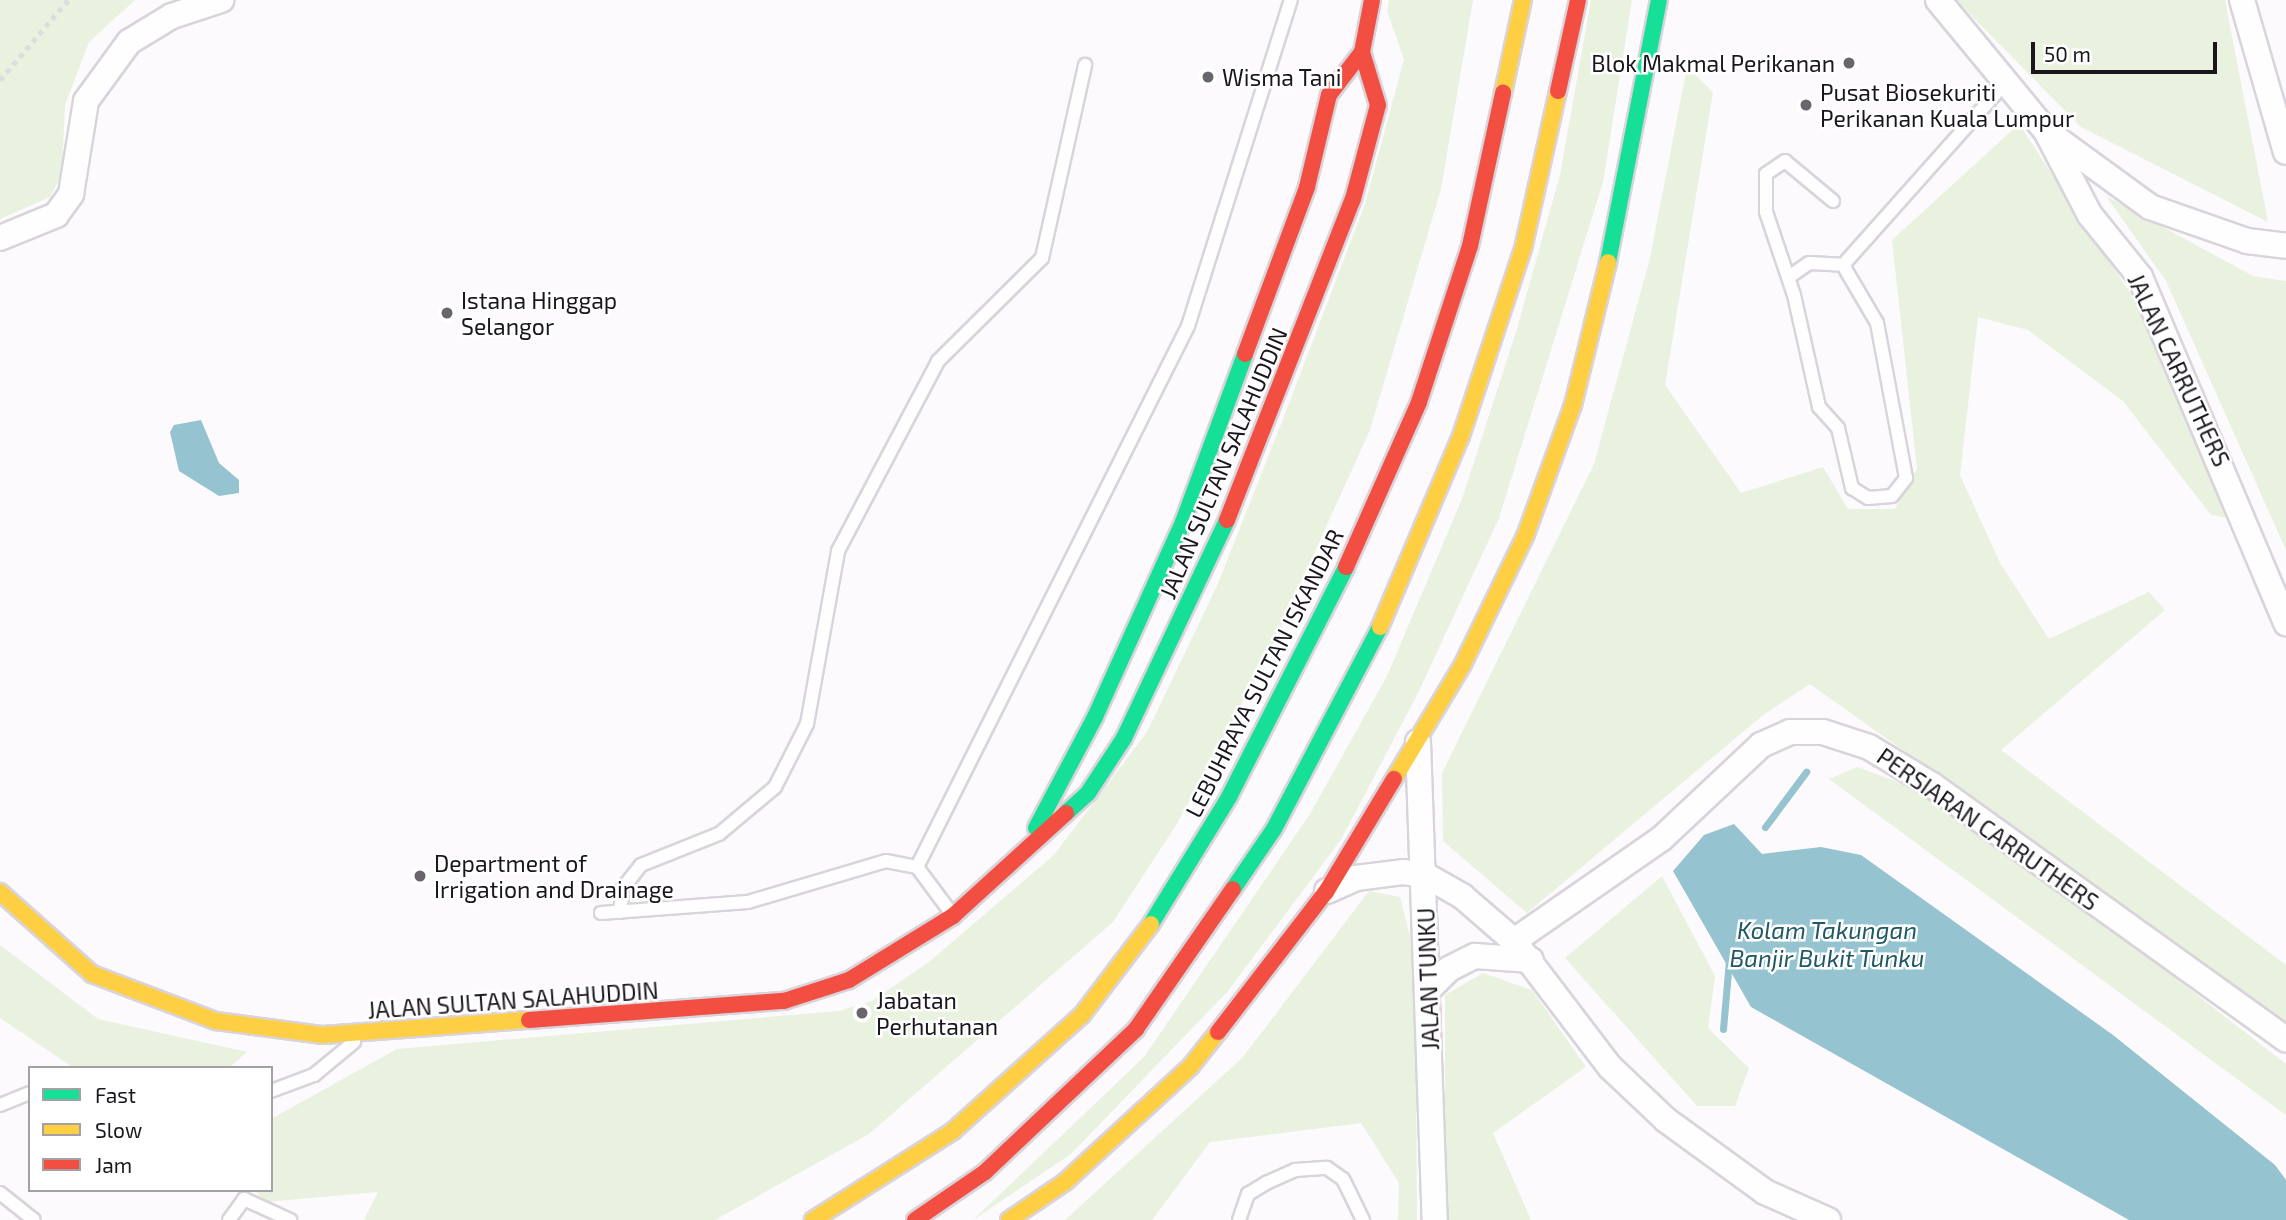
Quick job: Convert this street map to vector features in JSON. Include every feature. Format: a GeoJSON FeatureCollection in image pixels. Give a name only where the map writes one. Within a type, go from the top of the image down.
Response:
{"type":"FeatureCollection","features":[{"type":"Feature","properties":{"kind":"main road","name":"JALAN SULTAN SALAHUDDIN"},"geometry":{"type":"LineString","coordinates":[[1022,852],[1096,717],[1183,522],[1307,187],[1329,95],[1362,52],[1372,0]]}},
{"type":"Feature","properties":{"kind":"main road","name":"LEBUHRAYA SULTAN ISKANDAR"},"geometry":{"type":"LineString","coordinates":[[813,1220],[953,1130],[1082,1015],[1160,913],[1229,797],[1334,594],[1419,402],[1470,246],[1523,0]]}},
{"type":"Feature","properties":{"kind":"main road"},"geometry":{"type":"LineString","coordinates":[[915,1220],[985,1172],[1136,1029],[1274,829],[1398,592],[1461,436],[1523,249],[1578,0]]}},
{"type":"Feature","properties":{"kind":"main road"},"geometry":{"type":"LineString","coordinates":[[1009,1220],[1065,1182],[1191,1066],[1326,892],[1463,664],[1526,534],[1573,405],[1601,301],[1659,0]]}},
{"type":"Feature","properties":{"kind":"main road","name":"JALAN SULTAN SALAHUDDIN"},"geometry":{"type":"LineString","coordinates":[[0,892],[92,974],[129,992],[268,1030],[365,1033],[783,1001],[849,980],[953,916],[1088,793],[1124,738],[1217,544],[1353,199],[1378,105],[1362,52]]}},
{"type":"Feature","properties":{"kind":"street"},"geometry":{"type":"LineString","coordinates":[[0,238],[56,215],[71,194],[86,100],[128,42],[172,16],[221,0]]}},
{"type":"Feature","properties":{"kind":"street","name":"JALAN CARRUTHERS"},"geometry":{"type":"LineString","coordinates":[[1938,0],[2007,80],[2046,131],[2090,215],[2140,277],[2286,623]]}},
{"type":"Feature","properties":{"kind":"street"},"geometry":{"type":"LineString","coordinates":[[2242,0],[2286,152]]}},
{"type":"Feature","properties":{"kind":"street","name":"JALAN CARRUTHERS"},"geometry":{"type":"LineString","coordinates":[[2046,131],[2150,207],[2247,241],[2286,246]]}},
{"type":"Feature","properties":{"kind":"street","name":"PERSIARAN CARRUTHERS"},"geometry":{"type":"LineString","coordinates":[[1514,940],[1661,839],[1760,744],[1790,732],[1823,732],[1869,747],[1932,785],[2286,1039]]}},
{"type":"Feature","properties":{"kind":"street","name":"JALAN TUNKU"},"geometry":{"type":"LineString","coordinates":[[1418,739],[1425,875],[1435,1220]]}},
{"type":"Feature","properties":{"kind":"street"},"geometry":{"type":"LineString","coordinates":[[1326,892],[1378,873],[1425,875],[1462,896],[1514,940],[1610,1067],[1666,1120],[1765,1192],[1828,1220]]}},
{"type":"Feature","properties":{"kind":"street"},"geometry":{"type":"LineString","coordinates":[[1429,990],[1448,969],[1475,956],[1531,960]]}},
{"type":"Feature","properties":{"kind":"lane"},"geometry":{"type":"LineString","coordinates":[[917,867],[1188,326],[1291,0]]}},
{"type":"Feature","properties":{"kind":"lane"},"geometry":{"type":"LineString","coordinates":[[620,912],[623,888],[641,865],[719,834],[775,787],[807,724],[838,551],[938,361],[1042,258],[1085,65]]}},
{"type":"Feature","properties":{"kind":"lane"},"geometry":{"type":"LineString","coordinates":[[1843,265],[2007,80]]}},
{"type":"Feature","properties":{"kind":"lane"},"geometry":{"type":"LineString","coordinates":[[1833,201],[1785,160],[1766,174],[1766,212],[1789,277],[1819,407],[1839,428],[1844,472],[1868,498],[1892,496],[1906,478],[1877,323],[1843,265]]}},
{"type":"Feature","properties":{"kind":"lane"},"geometry":{"type":"LineString","coordinates":[[1789,277],[1810,264],[1843,265]]}},
{"type":"Feature","properties":{"kind":"lane"},"geometry":{"type":"LineString","coordinates":[[601,912],[748,902],[886,861],[917,867],[953,916]]}},
{"type":"Feature","properties":{"kind":"lane"},"geometry":{"type":"LineString","coordinates":[[273,1090],[314,1075],[365,1033]]}},
{"type":"Feature","properties":{"kind":"lane"},"geometry":{"type":"LineString","coordinates":[[0,1105],[28,1094]]}},
{"type":"Feature","properties":{"kind":"lane"},"geometry":{"type":"LineString","coordinates":[[1239,1220],[1248,1194],[1266,1183],[1296,1170],[1327,1168],[1343,1179],[1363,1220]]}},
{"type":"Feature","properties":{"kind":"lane"},"geometry":{"type":"LineString","coordinates":[[0,1193],[34,1220]]}},
{"type":"Feature","properties":{"kind":"lane"},"geometry":{"type":"LineString","coordinates":[[229,1220],[244,1199],[290,1220]]}},
{"type":"Feature","properties":{"kind":"path"},"geometry":{"type":"LineString","coordinates":[[0,80],[68,0]]}},
{"type":"Feature","properties":{"kind":"green space"},"geometry":{"type":"Polygon","coordinates":[[[0,0],[135,0],[89,42],[65,105],[62,174],[50,197],[0,219],[0,0]]]}},
{"type":"Feature","properties":{"kind":"green space"},"geometry":{"type":"Polygon","coordinates":[[[1389,0],[1473,0],[1441,189],[1370,430],[1268,655],[1178,822],[1113,922],[869,1134],[715,1220],[364,1220],[378,1192],[265,1202],[257,1192],[273,1192],[273,1118],[397,1049],[839,1011],[872,1001],[929,962],[1054,855],[1147,732],[1217,586],[1285,414],[1365,204],[1404,59],[1387,11],[1389,0]]]}},
{"type":"Feature","properties":{"kind":"green space"},"geometry":{"type":"Polygon","coordinates":[[[1591,0],[1632,0],[1603,182],[1499,518],[1418,693],[1342,838],[1228,991],[1071,1154],[973,1220],[1144,1057],[1310,814],[1387,676],[1462,499],[1516,332],[1560,175],[1591,0]]]}},
{"type":"Feature","properties":{"kind":"green space"},"geometry":{"type":"Polygon","coordinates":[[[1956,0],[2225,0],[2268,222],[2081,127],[1956,0]]]}},
{"type":"Feature","properties":{"kind":"green space"},"geometry":{"type":"Polygon","coordinates":[[[1687,67],[1713,92],[1665,385],[1741,493],[1823,467],[1848,509],[1895,509],[1917,469],[1892,240],[2019,124],[2140,308],[2230,518],[2211,515],[2123,401],[2028,330],[1978,317],[1960,475],[2000,563],[2049,639],[2149,592],[2165,610],[2001,750],[2286,965],[2286,1023],[1810,684],[1763,715],[1527,913],[1443,841],[1442,773],[1594,464],[1650,258],[1687,67]]]}},
{"type":"Feature","properties":{"kind":"green space"},"geometry":{"type":"Polygon","coordinates":[[[2106,196],[2253,276],[2286,281],[2286,550],[2166,281],[2106,196]]]}},
{"type":"Feature","properties":{"kind":"green space"},"geometry":{"type":"Polygon","coordinates":[[[1857,767],[1946,800],[2286,1064],[2286,1115],[1829,779],[1857,767]]]}},
{"type":"Feature","properties":{"kind":"green space"},"geometry":{"type":"Polygon","coordinates":[[[1662,876],[1715,976],[1708,1028],[1749,1068],[1735,1106],[1697,1106],[1565,958],[1662,876]]]}},
{"type":"Feature","properties":{"kind":"green space"},"geometry":{"type":"Polygon","coordinates":[[[1369,891],[1400,897],[1415,956],[1417,1220],[1398,1220],[1399,1183],[1361,1123],[1210,1142],[1152,1220],[1065,1220],[1243,1057],[1369,891]]]}},
{"type":"Feature","properties":{"kind":"green space"},"geometry":{"type":"Polygon","coordinates":[[[0,945],[98,1019],[247,1052],[231,1066],[71,1066],[0,1018],[0,945]]]}},
{"type":"Feature","properties":{"kind":"green space"},"geometry":{"type":"Polygon","coordinates":[[[1483,973],[1532,990],[1586,1067],[1493,1133],[1531,1220],[1445,1220],[1445,995],[1483,973]]]}},
{"type":"Feature","properties":{"kind":"water"},"geometry":{"type":"Polygon","coordinates":[[[201,420],[219,463],[239,480],[239,493],[219,496],[179,471],[170,432],[174,425],[201,420]]]}},
{"type":"Feature","properties":{"kind":"water","name":"Kolam Takungan Banjir Bukit Tunku"},"geometry":{"type":"Polygon","coordinates":[[[1734,824],[1762,854],[1821,847],[1861,855],[2113,1035],[2275,1165],[2286,1180],[2286,1220],[2129,1220],[1751,1007],[1673,871],[1704,835],[1734,824]]]}},
{"type":"Feature","properties":{"kind":"waterway"},"geometry":{"type":"LineString","coordinates":[[1765,827],[1806,772]]}},
{"type":"Feature","properties":{"kind":"waterway"},"geometry":{"type":"LineString","coordinates":[[1723,1029],[1729,960]]}},
{"type":"Feature","properties":{"kind":"traffic: fast"},"geometry":{"type":"LineString","coordinates":[[1608,262],[1659,0]]}},
{"type":"Feature","properties":{"kind":"traffic: fast"},"geometry":{"type":"LineString","coordinates":[[1036,828],[1095,717],[1183,522],[1245,354]]}},
{"type":"Feature","properties":{"kind":"traffic: fast"},"geometry":{"type":"LineString","coordinates":[[1066,813],[1088,793],[1124,738],[1227,520]]}},
{"type":"Feature","properties":{"kind":"traffic: fast"},"geometry":{"type":"LineString","coordinates":[[1151,924],[1229,797],[1346,567]]}},
{"type":"Feature","properties":{"kind":"traffic: fast"},"geometry":{"type":"LineString","coordinates":[[1233,889],[1274,829],[1380,627]]}},
{"type":"Feature","properties":{"kind":"traffic: slow"},"geometry":{"type":"LineString","coordinates":[[1503,93],[1523,0]]}},
{"type":"Feature","properties":{"kind":"traffic: slow"},"geometry":{"type":"LineString","coordinates":[[1380,627],[1461,436],[1523,249],[1558,91]]}},
{"type":"Feature","properties":{"kind":"traffic: slow"},"geometry":{"type":"LineString","coordinates":[[1394,779],[1463,664],[1526,534],[1573,405],[1608,262]]}},
{"type":"Feature","properties":{"kind":"traffic: slow"},"geometry":{"type":"LineString","coordinates":[[0,892],[92,974],[216,1021],[323,1035],[529,1020]]}},
{"type":"Feature","properties":{"kind":"traffic: slow"},"geometry":{"type":"LineString","coordinates":[[813,1220],[953,1131],[1082,1015],[1151,924]]}},
{"type":"Feature","properties":{"kind":"traffic: slow"},"geometry":{"type":"LineString","coordinates":[[1009,1220],[1065,1182],[1191,1066],[1218,1032]]}},
{"type":"Feature","properties":{"kind":"traffic: jam"},"geometry":{"type":"LineString","coordinates":[[1245,354],[1307,187],[1329,95],[1362,52],[1372,0]]}},
{"type":"Feature","properties":{"kind":"traffic: jam"},"geometry":{"type":"LineString","coordinates":[[1558,91],[1578,0]]}},
{"type":"Feature","properties":{"kind":"traffic: jam"},"geometry":{"type":"LineString","coordinates":[[1227,520],[1353,199],[1378,105],[1362,52]]}},
{"type":"Feature","properties":{"kind":"traffic: jam"},"geometry":{"type":"LineString","coordinates":[[1346,567],[1419,402],[1470,246],[1503,93]]}},
{"type":"Feature","properties":{"kind":"traffic: jam"},"geometry":{"type":"LineString","coordinates":[[1218,1032],[1326,892],[1394,779]]}},
{"type":"Feature","properties":{"kind":"traffic: jam"},"geometry":{"type":"LineString","coordinates":[[529,1020],[784,1001],[849,980],[953,916],[1066,813]]}},
{"type":"Feature","properties":{"kind":"traffic: jam"},"geometry":{"type":"LineString","coordinates":[[915,1220],[985,1172],[1136,1029],[1233,889]]}},
{"type":"Feature","properties":{"kind":"place","name":"Blok Makmal Perikanan"},"geometry":{"type":"Point","coordinates":[1849,63]}},
{"type":"Feature","properties":{"kind":"place","name":"Wisma Tani"},"geometry":{"type":"Point","coordinates":[1208,77]}},
{"type":"Feature","properties":{"kind":"place","name":"Pusat Biosekuriti Perikanan Kuala Lumpur"},"geometry":{"type":"Point","coordinates":[1806,105]}},
{"type":"Feature","properties":{"kind":"place","name":"Istana Hinggap Selangor"},"geometry":{"type":"Point","coordinates":[447,313]}},
{"type":"Feature","properties":{"kind":"place","name":"Department of Irrigation and Drainage"},"geometry":{"type":"Point","coordinates":[420,876]}},
{"type":"Feature","properties":{"kind":"place","name":"Jabatan Perhutanan"},"geometry":{"type":"Point","coordinates":[862,1013]}}]}
